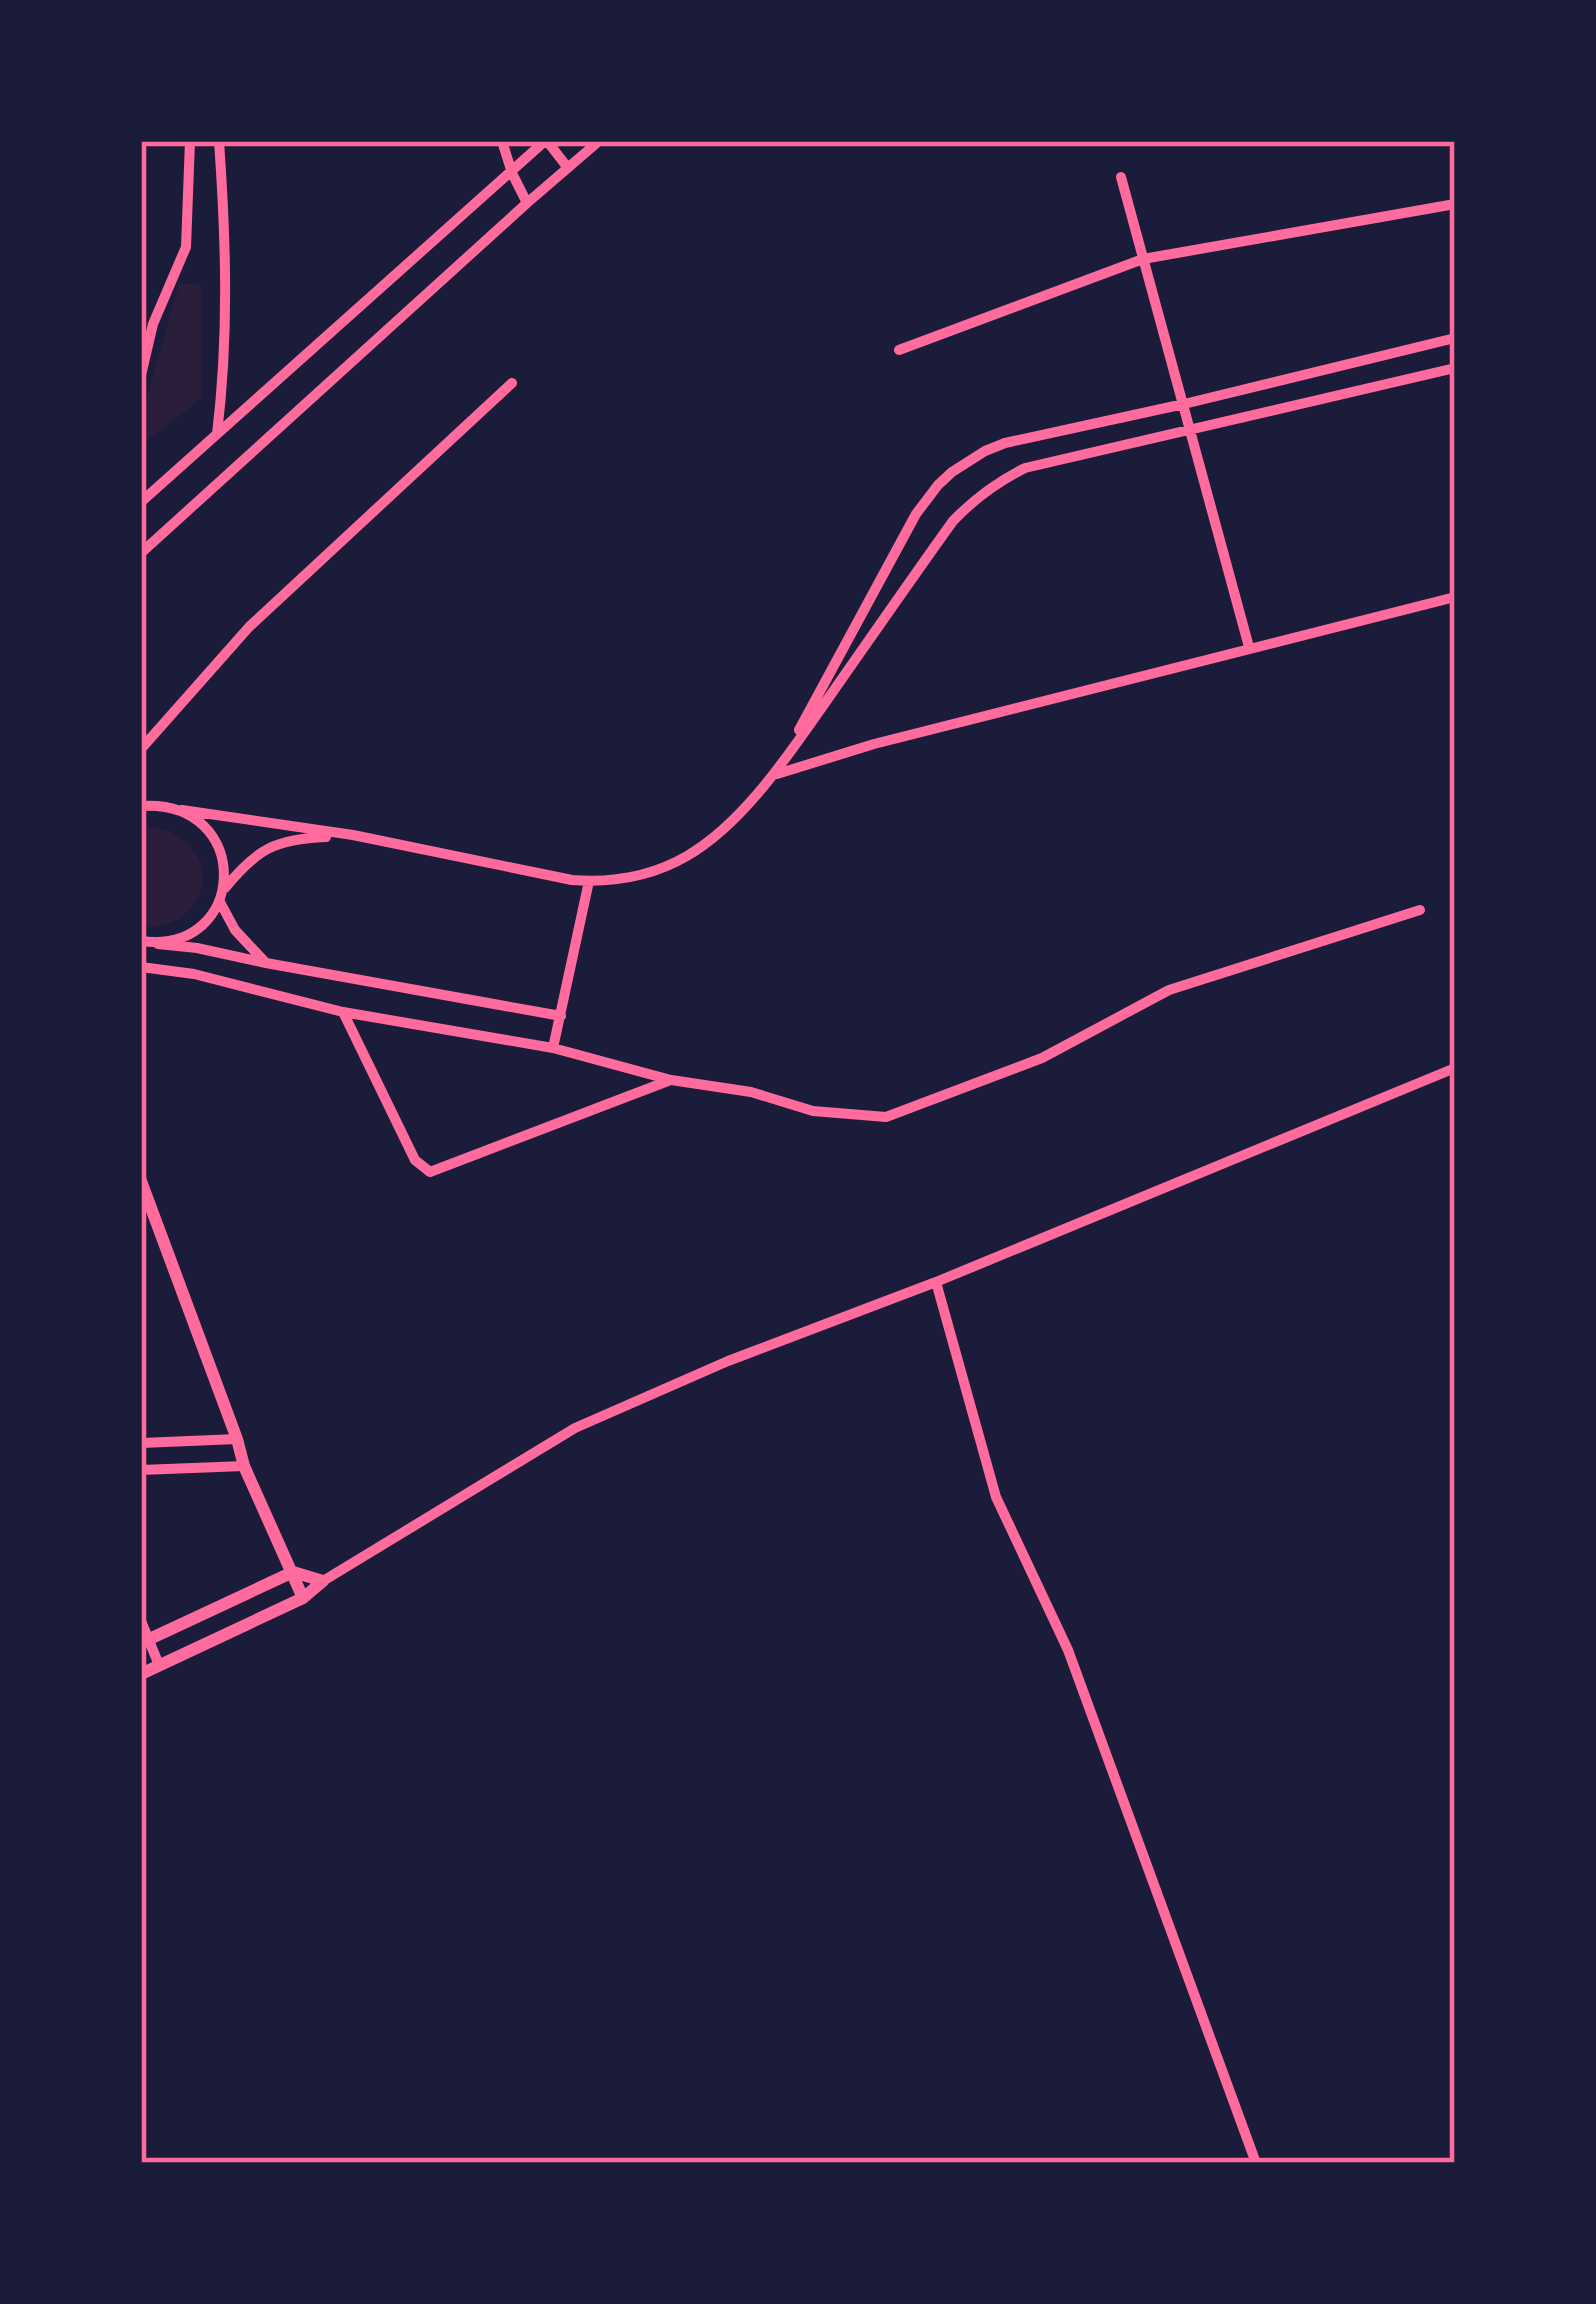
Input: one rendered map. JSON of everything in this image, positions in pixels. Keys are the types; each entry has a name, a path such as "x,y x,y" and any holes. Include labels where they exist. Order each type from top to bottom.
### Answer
{"street":[{"path":"141,375 153,324 186,247 190,141"},
{"path":"217,434 227,318 219,141"},
{"path":"502,141 527,203"},
{"path":"141,502 546,141 568,168"},
{"path":"141,553 599,141"},
{"path":"1120,177 1250,647"},
{"path":"899,350 1143,259 1455,204"},
{"path":"774,775 916,514 952,472 1005,443 1455,338"},
{"path":"141,803 353,836 555,878 609,881 647,874 703,846 774,775 953,521 1005,478 1025,469 1455,368"},
{"path":"141,749 249,627 512,383"},
{"path":"774,775 874,744 1455,597"},
{"path":"182,810 212,834 225,871 221,896 235,930 266,963"},
{"path":"158,944 195,932 248,860 290,838 353,836"},
{"path":"553,1048 589,881"},
{"path":"141,967 194,974 343,1012 553,1048 671,1080 752,1092 813,1111 886,1117 1042,1058 1168,990 1420,910"},
{"path":"141,941 560,1016"},
{"path":"343,1012 415,1160 430,1172 671,1080"},
{"path":"141,1673 304,1598 323,1581 574,1428 728,1361 936,1282 1455,1068"},
{"path":"141,1181 244,1466 304,1598"},
{"path":"936,1282 996,1497 1068,1650 1256,2163"},
{"path":"141,1443 237,1439"},
{"path":"141,1470 244,1466"},
{"path":"144,1642 293,1572 323,1581"},
{"path":"141,1621 144,1642 159,1665"}],"shaded area":[{"path":"179,283 202,285 201,399 141,445 141,420"},
{"path":"157,827 194,850 202,867 202,885 185,915 167,924 143,927 141,828"}]}
